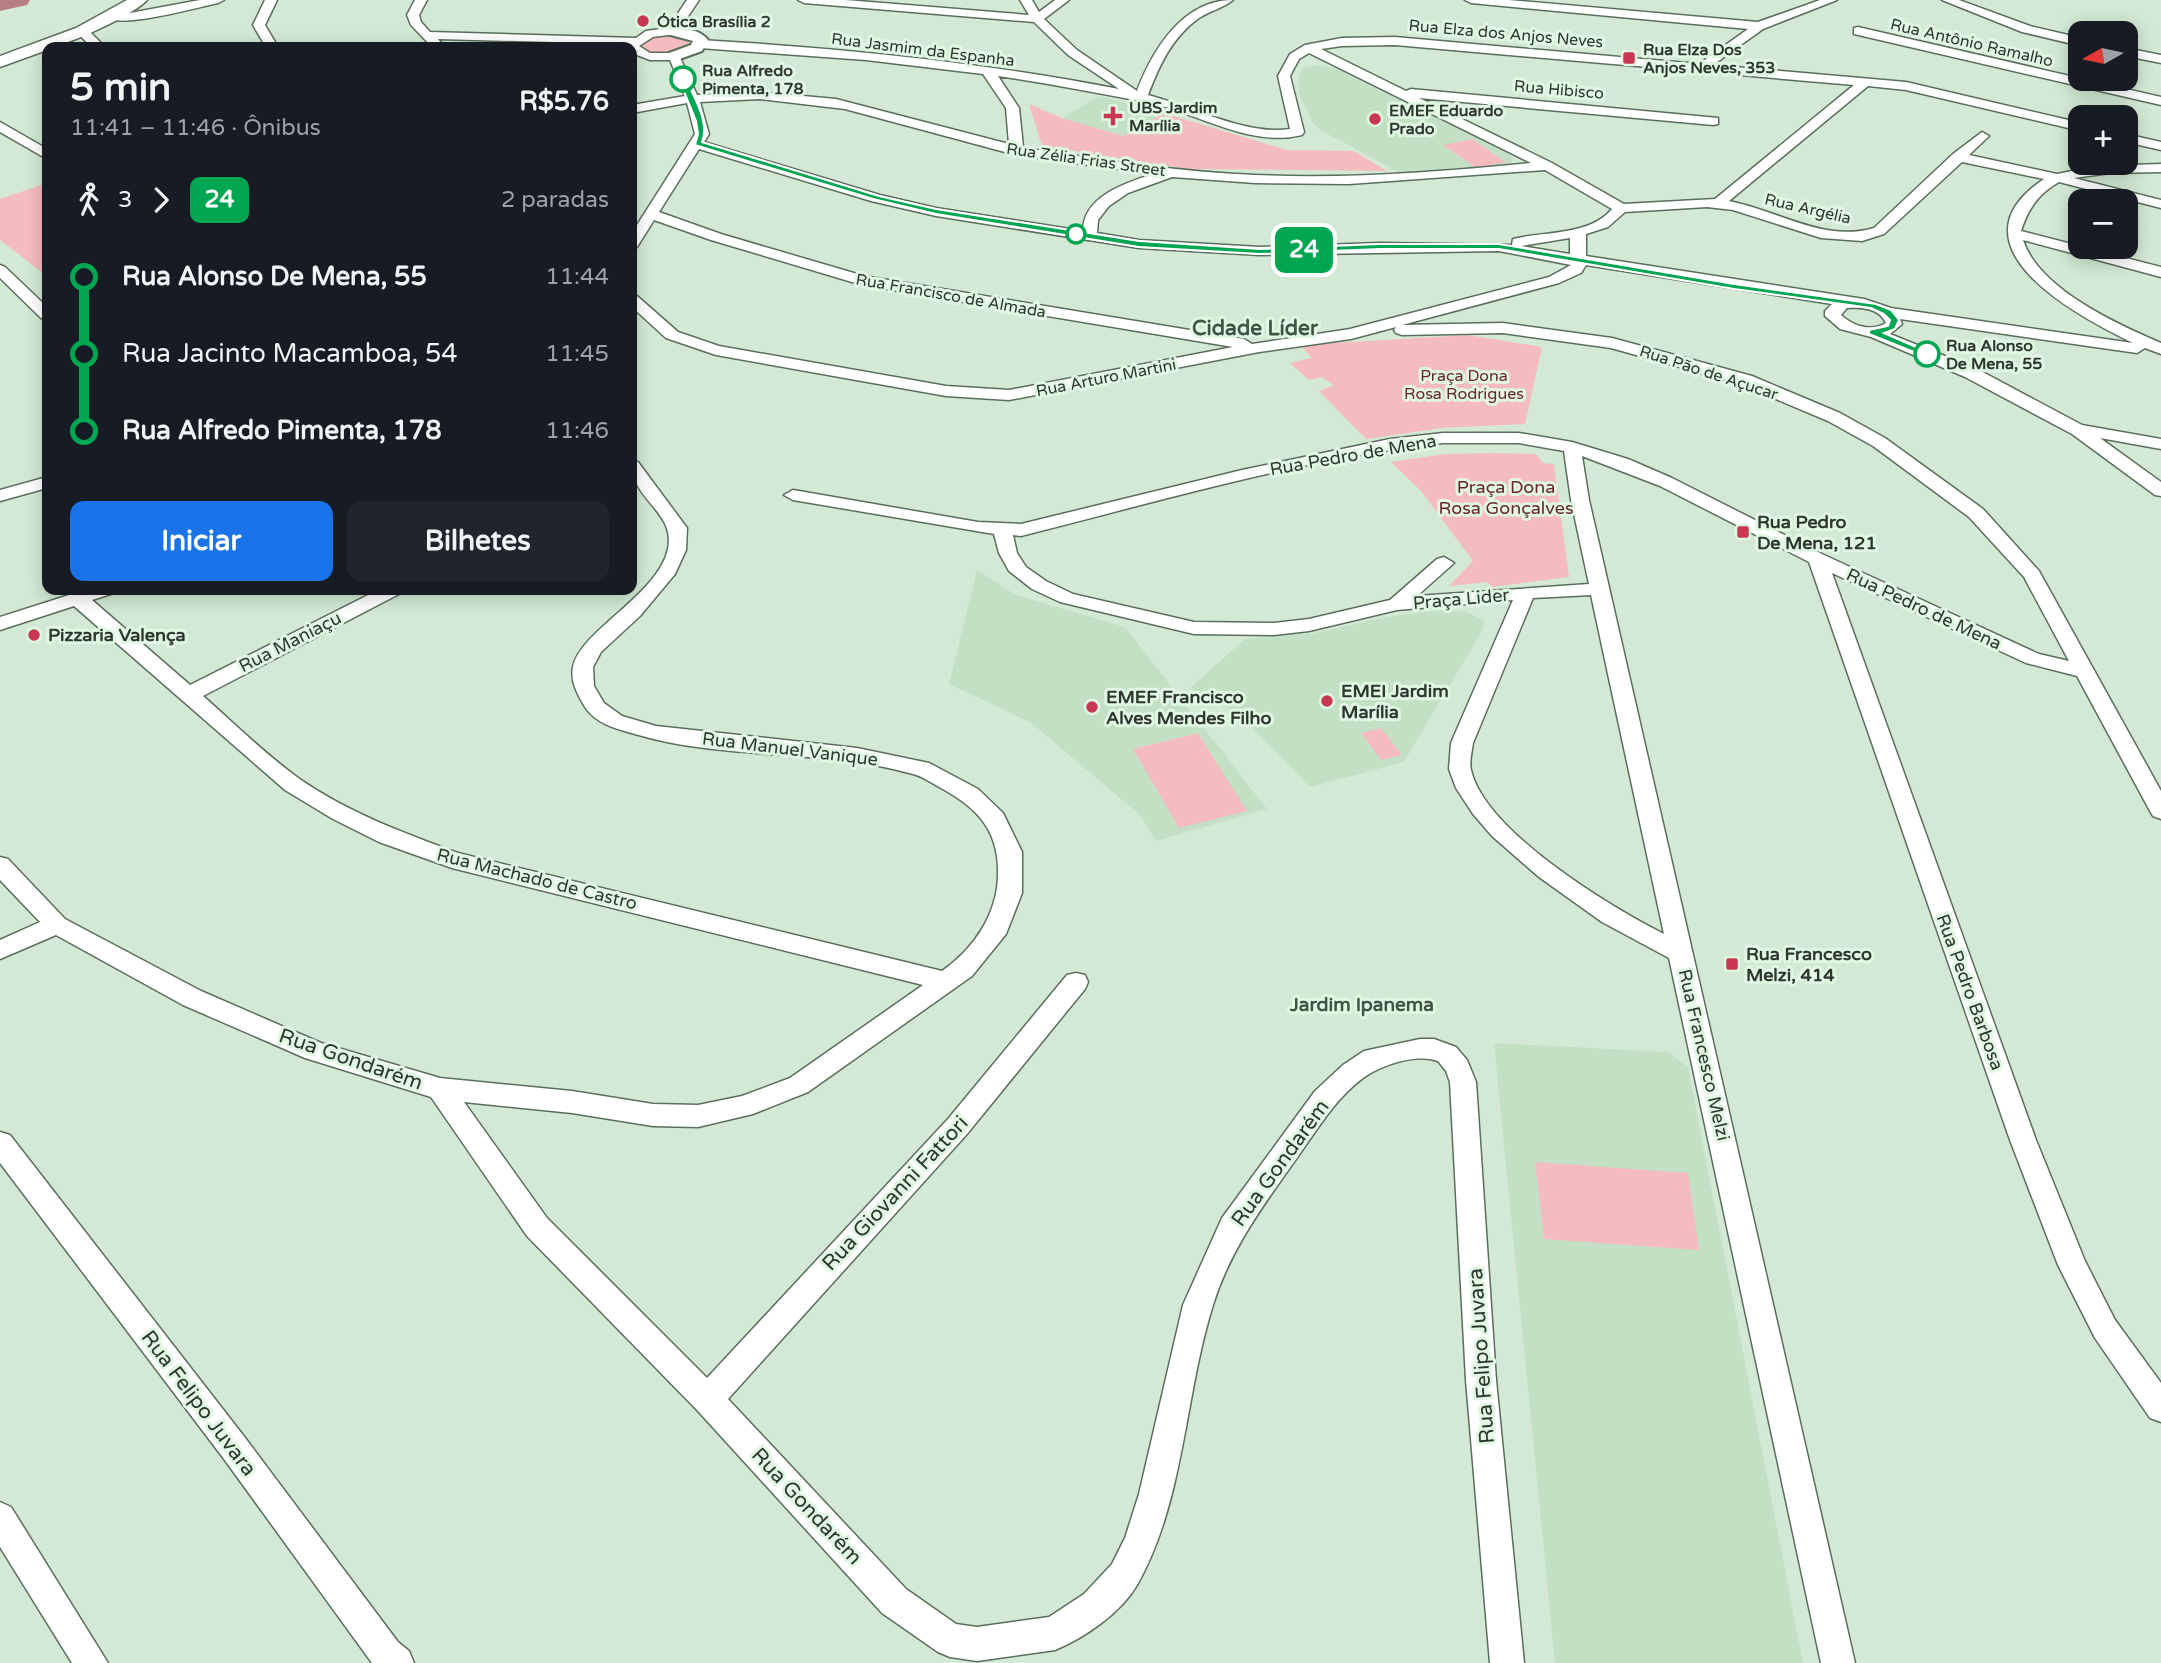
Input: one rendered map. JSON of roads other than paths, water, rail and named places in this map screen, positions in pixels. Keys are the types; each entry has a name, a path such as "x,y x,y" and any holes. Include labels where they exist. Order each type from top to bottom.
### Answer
{"main road":[{"path":"53,42 82,31 139,0"},
{"path":"0,62 42,46"}],"street":[{"path":"110,17 130,17 218,0"},
{"path":"269,42 259,25 271,0"},
{"path":"421,0 413,15 415,23 434,42"},
{"path":"672,31 693,0"},
{"path":"804,0 1036,19 1063,0"},
{"path":"1026,0 1036,19 1065,45 1141,98 1258,132 1295,134 1297,128 1284,76 1294,57 1309,48 1547,166 1621,208 1616,217 1608,222 1579,232 1499,247"},
{"path":"1141,98 1161,49 1184,24 1227,0"},
{"path":"1471,0 1759,26"},
{"path":"1703,67 1759,26 1831,0"},
{"path":"1948,0 2026,29 2068,39"},
{"path":"82,31 94,42"},
{"path":"427,35 635,41 650,34 672,31 697,36 700,44 691,51 674,56 653,56 637,52"},
{"name":"Rua Antônio Ramalho","path":"1858,31 2161,101"},
{"name":"Rua Elza dos Anjos Neves","path":"1309,48 1342,42 1395,41 1867,82 1906,86 2068,124"},
{"name":"Rua Jasmim da Espanha","path":"700,44 870,56 988,72 1141,98"},
{"path":"2138,54 2161,59"},
{"path":"637,236 702,134 700,121 674,56"},
{"path":"988,72 1008,97 1017,116 1016,151"},
{"path":"1718,203 1867,82"},
{"name":"Rua Hibisco","path":"1401,92 1713,121"},
{"name":"Rua Zélia Frias Street","path":"637,109 690,99 766,95 839,103 1016,151 1176,173 1239,178 1339,180 1454,175 1547,166"},
{"path":"1457,121 1460,112 1486,99"},
{"path":"0,126 42,152"},
{"name":"Rua Argélia","path":"1621,208 1718,203 1831,234 1871,235 1879,231 1982,136"},
{"path":"2138,141 2161,146"},
{"path":"697,144 876,198 980,220 1090,236 1202,250 1499,247 1873,306 1887,312 2161,350"},
{"path":"1958,157 2161,204"},
{"path":"2161,168 2057,178 2030,196 2015,217 2013,233 2023,257 2056,291 2114,330 2161,350"},
{"path":"1090,236 1091,220 1098,209 1115,195 1136,185 1176,173"},
{"name":"Rua Francisco de Almada","path":"650,214 729,241 862,280 1258,347"},
{"path":"1579,232 1576,248 1581,259"},
{"path":"2013,233 2161,272"},
{"name":"Rua Arturo Martini","path":"637,304 672,335 716,350 876,380 1009,396 1258,347 1351,334 1554,280 1574,273 1581,259"},
{"path":"0,270 42,310"},
{"path":"1734,286 1853,329 1872,332 1971,373 2078,429 2161,491"},
{"path":"1837,321 1833,311 1843,304 1852,303"},
{"path":"1872,332 1892,327 1895,320 1887,312"},
{"name":"Rua Pão de Açucar","path":"1351,334 1503,328 1601,341 1746,380 1834,417 1879,442 1947,489 2004,541 2032,575 2161,811"},
{"path":"2078,429 2161,444"},
{"name":"Rua Pedro de Mena","path":"793,495 1003,531 1050,524 1242,475 1390,444 1483,437 1519,438 1572,447 1666,482 1817,559 2033,659 2084,671"},
{"name":"Rua Francesco Melzi","path":"1572,447 1580,500 1838,1663"},
{"name":"Rua Manuel Vanique","path":"440,1089 572,1102 653,1115 698,1116 744,1105 799,1085 963,969 997,928 1010,893 1010,852 995,819 971,794 921,768 857,755 655,733 614,721 596,707 583,686 583,667 592,649 653,591 668,570 677,550 678,528 637,473"},
{"path":"0,496 42,483"},
{"name":"Praça Lider","path":"1003,531 1008,552 1019,571 1039,585 1067,598 1182,626 1223,630 1308,625 1397,604 1601,589"},
{"name":"Rua Pedro Barbosa","path":"1817,559 2014,1115 2072,1265 2105,1329 2161,1408"},
{"path":"1397,604 1444,563"},
{"path":"1526,593 1462,743 1460,769 1471,797 1496,826 1537,864 1610,916 1681,953"},
{"path":"0,624 90,595"},
{"name":"Rua Maniaçu","path":"187,695 381,595"},
{"name":"Rua Machado de Castro","path":"78,599 293,785 341,814 387,836 452,860 529,880 946,981"},
{"name":"Rua Gondarém","path":"0,865 57,925 192,998 314,1051 440,1089 537,1227 708,1400 894,1601 950,1640 977,1644 1055,1633 1096,1606 1124,1576 1140,1543 1155,1494 1198,1305 1232,1227 1300,1129 1324,1099 1352,1072 1373,1058 1392,1053 1420,1049 1447,1054"},
{"path":"0,950 57,925"},
{"name":"Rua Giovanni Fattori","path":"708,1400 799,1295 917,1172 1019,1054 1076,982"},
{"name":"Rua Felipo Juvara","path":"1447,1054 1458,1067 1464,1082 1481,1380 1507,1663"},
{"name":"Rua Felipo Juvara","path":"0,1143 234,1449 386,1654 397,1663"},
{"path":"0,1518 91,1663"}],"waterway":[{"path":"0,4 18,0"}],"place":[{"name":"Ótica Brasília 2","path":"643,21"},
{"name":"Rua Elza Dos Anjos Neves, 353","path":"1629,58"},
{"name":"Rua Alfredo Pimenta, 178","path":"683,79"},
{"name":"UBS Jardim Marília","path":"1113,116"},
{"name":"EMEF Eduardo Prado","path":"1375,119"},
{"name":"Rua Alonso De Mena, 55","path":"1927,354"},
{"name":"Rua Pedro De Mena, 121","path":"1743,532"},
{"name":"Pizzaria Valença","path":"34,635"},
{"name":"EMEI Jardim Marília","path":"1327,701"},
{"name":"EMEF Francisco Alves Mendes Filho","path":"1092,707"},
{"name":"Rua Francesco Melzi, 414","path":"1732,964"}],"district":[{"name":"Cidade Líder","path":"1255,328"},
{"name":"Jardim Ipanema","path":"1362,1004"}],"park label":[{"name":"Praça Dona Rosa Rodrigues","path":"1464,384"},
{"name":"Praça Dona Rosa Gonçalves","path":"1506,497"}]}
